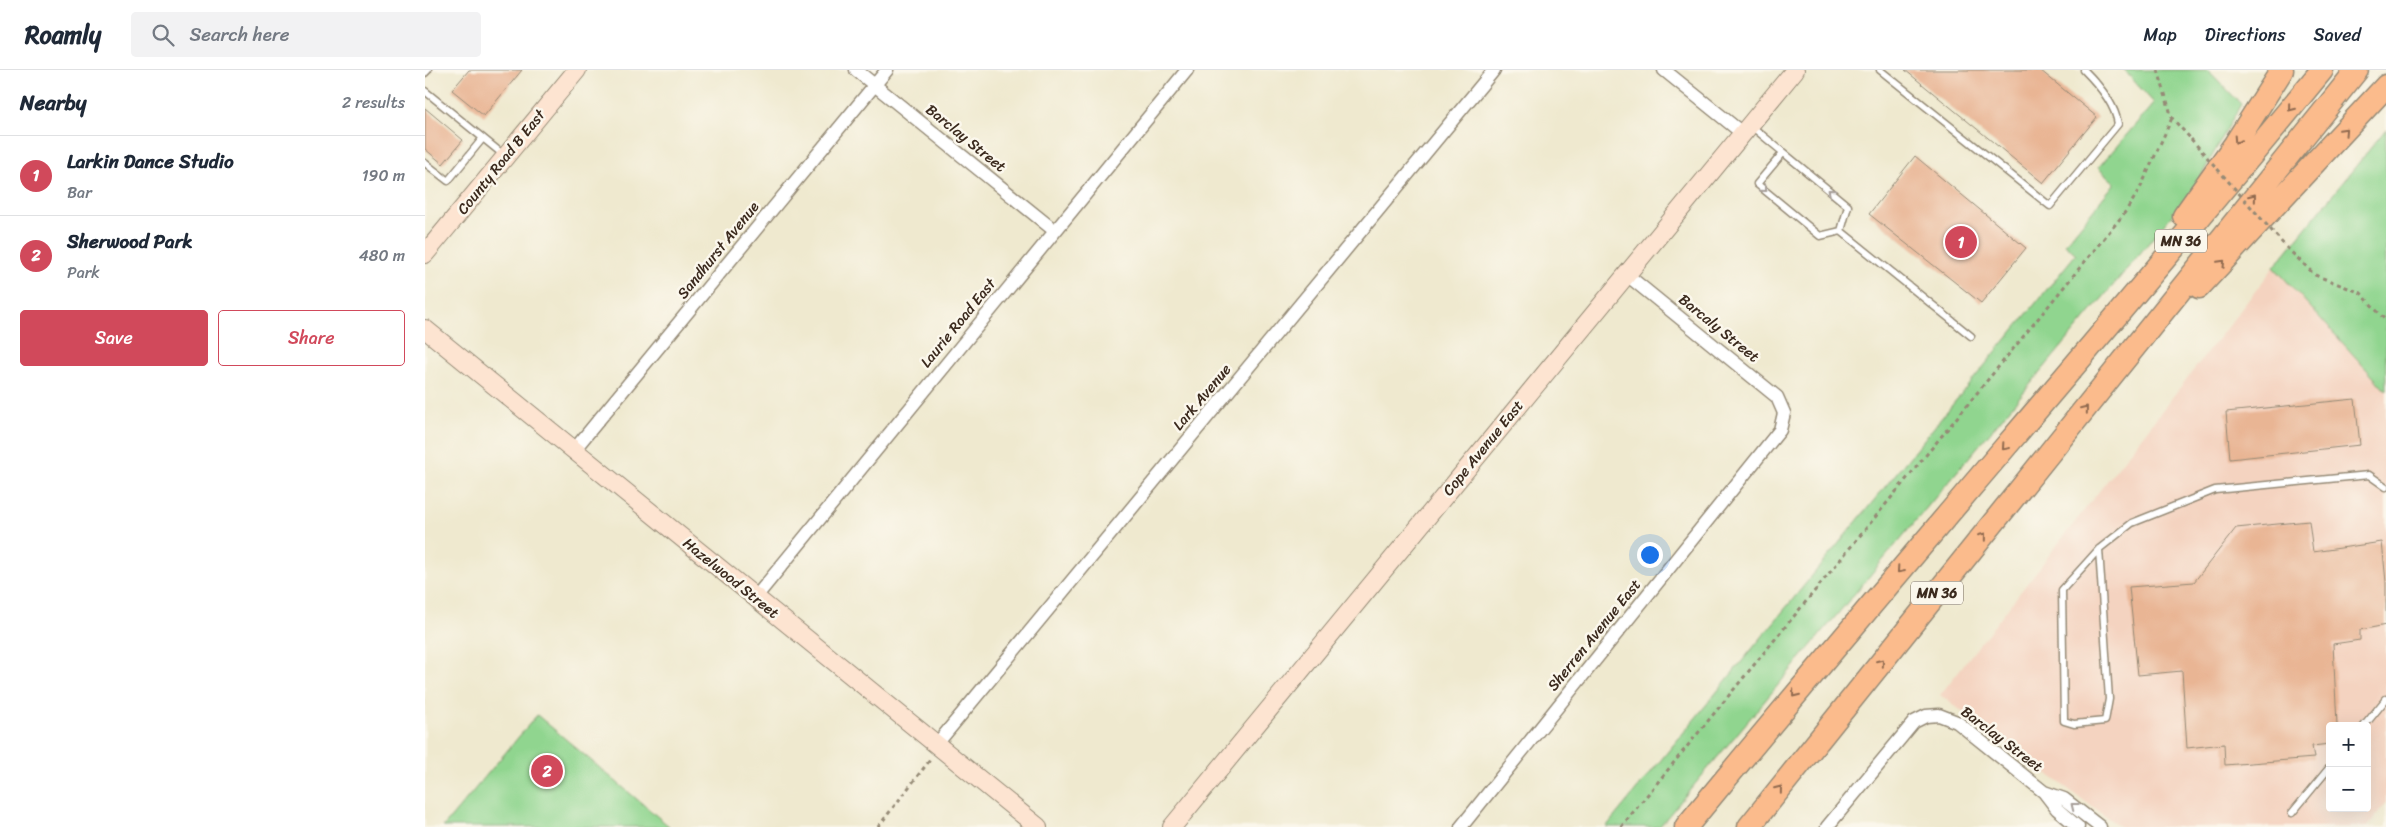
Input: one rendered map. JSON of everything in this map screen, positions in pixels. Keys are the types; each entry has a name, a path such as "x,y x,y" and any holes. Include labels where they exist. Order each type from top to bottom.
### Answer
{"highway":[{"path":"2037,410 2195,202 2282,70"},
{"name":"MN 36","path":"1686,827 1824,660 2130,302 2322,70"},
{"name":"MN 36","path":"1749,827 2357,70"},
{"path":"2125,359 2185,302 2386,86"}],"street":[{"name":"County Road B East","path":"425,254 577,70"},
{"name":"Barclay Street","path":"856,70 1055,231"},
{"name":"Sandhurst Avenue","path":"574,450 887,70"},
{"name":"Laurie Road East","path":"755,598 1187,70"},
{"name":"Lark Avenue","path":"934,752 1493,70"},
{"path":"1665,70 1746,128"},
{"name":"Cope Avenue East","path":"1171,827 1795,70"},
{"name":"Barcaly Street","path":"1626,274 1777,397 1784,413"},
{"name":"Hazelwood Street","path":"425,330 755,598 934,752 1038,827"},
{"name":"Sherren Avenue East","path":"1461,827 1780,430 1784,413"},
{"name":"Barclay Street","path":"1827,827 1914,722 1926,716 1939,714 1957,722 2044,792 2057,809 2078,827"},
{"name":"Barclay Street","path":"2044,792 2065,799 2100,827"}],"lane":[{"path":"425,73 428,70"},
{"path":"1880,70 2050,206 2118,124 2117,114 2095,81 2084,70"},
{"path":"425,91 506,156"},
{"path":"1746,128 1783,153 1848,206 1841,231"},
{"path":"425,163 448,181 483,138"},
{"path":"1783,153 1757,184 1820,236 1841,231"},
{"path":"1841,231 1971,336"},
{"path":"2099,549 2109,699 2105,721 2074,724 2064,721 2062,590 2099,549 2132,523 2215,490 2369,475 2386,487"},
{"path":"2367,722 2386,699"},
{"path":"2292,813 2326,772"}],"path":[{"path":"2159,70 2172,118 2287,247 2315,275 2361,293 2386,321"},
{"path":"1621,827 2123,215 2139,192 2172,118"},
{"path":"878,827 934,752"}],"shaded area":[{"path":"2274,267 2386,391 2386,802 2367,827 2120,827 1940,695"}],"green space":[{"path":"2124,70 2208,70 2241,104 2194,189 1659,827 1606,827 2076,254 2065,244 2115,183 2098,168 2154,103"},
{"path":"2386,129 2386,391 2274,267"},
{"path":"537,715 670,827 443,827"}],"building":[{"path":"469,70 522,70 484,116 452,90"},
{"path":"1905,70 2040,70 2097,117 2043,183"},
{"path":"425,108 463,140 443,164 425,149"},
{"path":"1915,156 2026,248 1981,303 1869,214"},
{"path":"2355,399 2360,445 2230,459 2226,412"},
{"path":"2309,521 2313,552 2382,542 2386,582 2386,625 2360,630 2360,640 2333,644 2337,722 2326,722 2326,744 2312,746 2314,758 2225,765 2224,744 2187,748 2182,671 2138,675 2129,587 2194,582 2236,528"}],"place":[{"name":"Larkin Dance Studio","path":"1961,242"},
{"name":"Sherwood Park","path":"547,771"}]}
